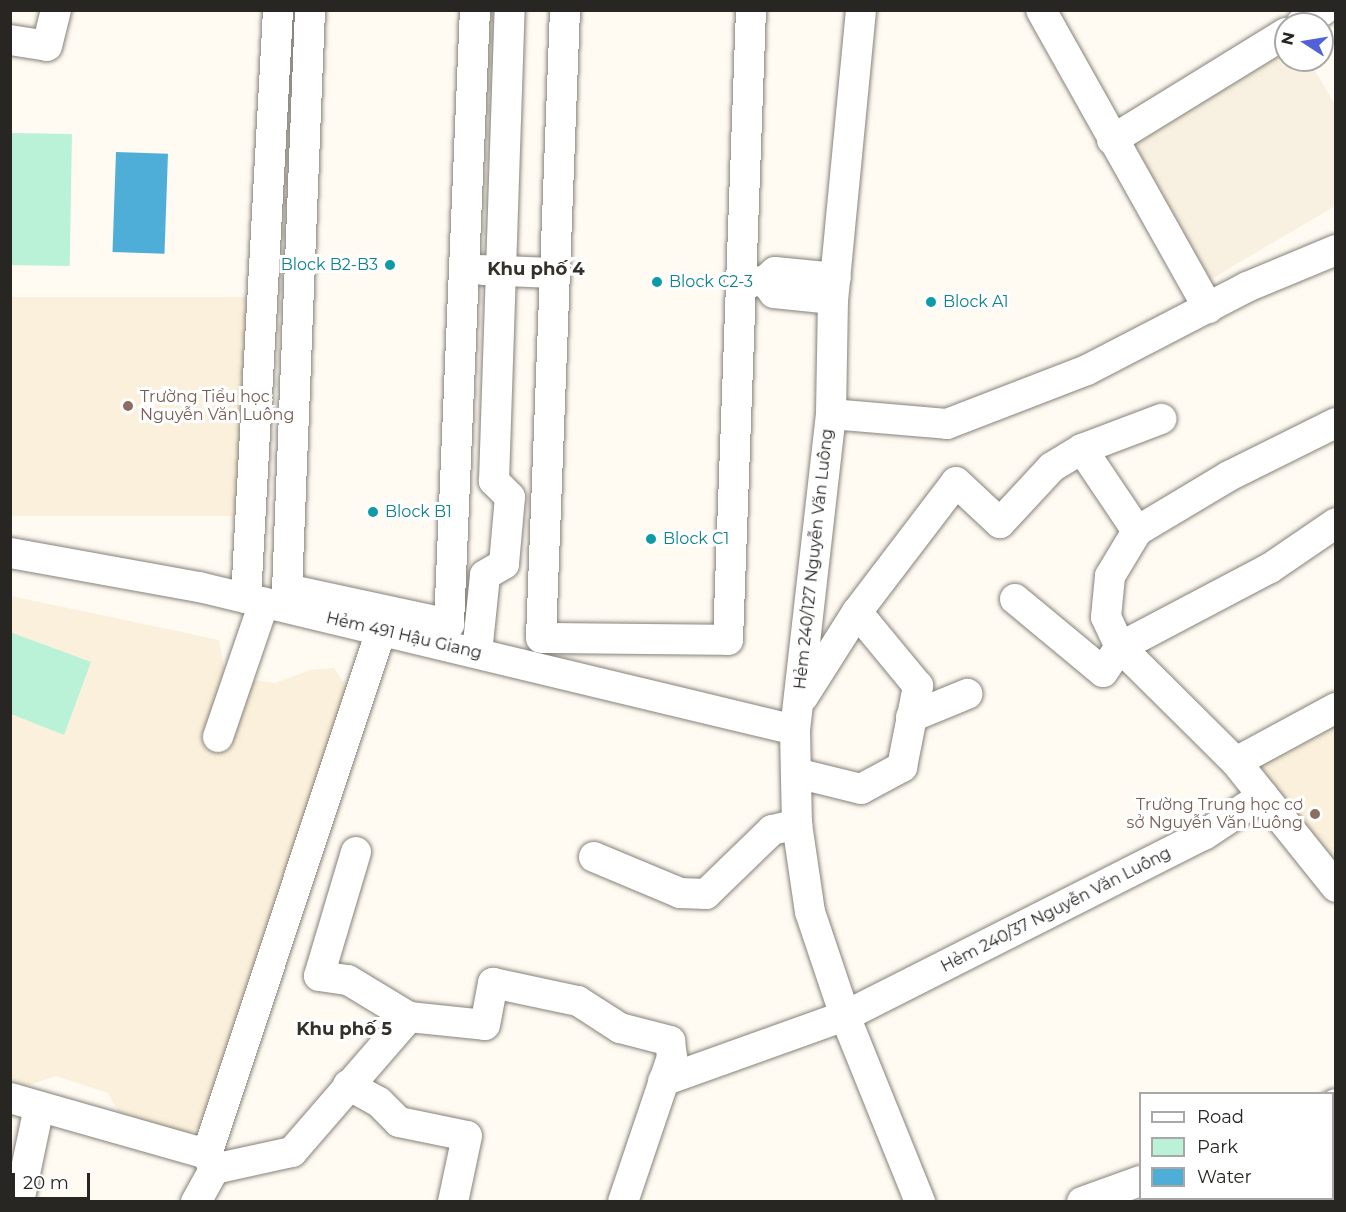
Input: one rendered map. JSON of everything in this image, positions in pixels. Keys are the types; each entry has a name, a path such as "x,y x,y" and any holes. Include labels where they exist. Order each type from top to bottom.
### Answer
{"street":[{"path":"10,40 47,46 56,10"},
{"path":"218,737 255,600 278,10"},
{"path":"310,10 287,589 449,624 475,10"},
{"path":"477,653 485,575 504,564 510,497 494,481 510,10"},
{"path":"565,10 541,638 728,640 753,281 750,10"},
{"name":"Hẻm 240/127 Nguyễn Văn Luông","path":"796,717 831,414 834,288 861,10"},
{"path":"1041,10 1208,308"},
{"path":"1112,140 1274,40"},
{"path":"270,186 303,188"},
{"path":"831,414 947,424 1088,370 1208,308 1335,250"},
{"path":"464,269 554,273"},
{"path":"753,281 774,293 834,288"},
{"path":"264,325 298,327"},
{"name":"Hẻm 240/127 Nguyễn Văn Luông","path":"796,717 857,612 956,482 1000,523 1052,467 1082,449 1161,419"},
{"path":"1335,423 1229,476 1137,531 1110,576 1106,617 1120,647 1236,762 1335,887"},
{"path":"1082,449 1137,531"},
{"path":"1015,599 1103,672 1120,647 1270,568 1335,523"},
{"name":"Hẻm 491 Hậu Giang","path":"10,553 255,600 477,653 796,717"},
{"path":"796,773 861,789 902,767 918,686 857,612"},
{"path":"196,1202 381,631"},
{"path":"911,717 967,694"},
{"path":"1236,762 1335,708"},
{"path":"796,717 797,824 810,912 845,1016 920,1202"},
{"name":"Hẻm 240/37 Nguyễn Văn Luông","path":"663,1081 845,1016 1204,835 1263,796"},
{"path":"594,857 680,893 706,894 772,830 797,824"},
{"path":"356,852 319,976 348,980 409,1017 485,1025 493,983 578,1000 620,1028 670,1041 672,1057 624,1202"},
{"path":"10,1098 210,1161 292,1152 348,1085 385,1051 409,1017"},
{"path":"348,1085 379,1102 399,1122 467,1136 453,1202"},
{"path":"19,1202 39,1107"},
{"path":"1082,1202 1139,1181"}],"shaded area":[{"path":"1274,55 1274,72 1316,72 1335,105 1335,206 1203,284 1122,144"},
{"name":"Trường Tiểu học Nguyễn Văn Luông","path":"11,297 248,297 248,516 11,516"},
{"path":"11,596 219,640 225,672 248,679 275,683 310,670 334,668 353,697 205,1126 186,1134 119,1113 108,1093 56,1076 25,1086 11,1081"},
{"name":"Trường Trung học cơ sở Nguyễn Văn Luông","path":"1335,723 1335,863 1255,764"}],"green space":[{"path":"11,133 72,134 70,266 10,265"},
{"path":"10,632 91,662 64,735 11,714"}],"water":[{"path":"116,152 168,154 164,254 113,252"}],"place":[{"name":"Block B2-B3","path":"390,265"},
{"name":"Block C2-3","path":"657,282"},
{"name":"Block A1","path":"931,302"},
{"name":"Trường Tiểu học Nguyễn Văn Luông","path":"128,406"},
{"name":"Block B1","path":"373,512"},
{"name":"Block C1","path":"651,539"},
{"name":"Trường Trung học cơ sở Nguyễn Văn Luông","path":"1315,814"}],"district":[{"name":"Khu phố 4","path":"536,269"},
{"name":"Khu phố 5","path":"344,1029"}]}
